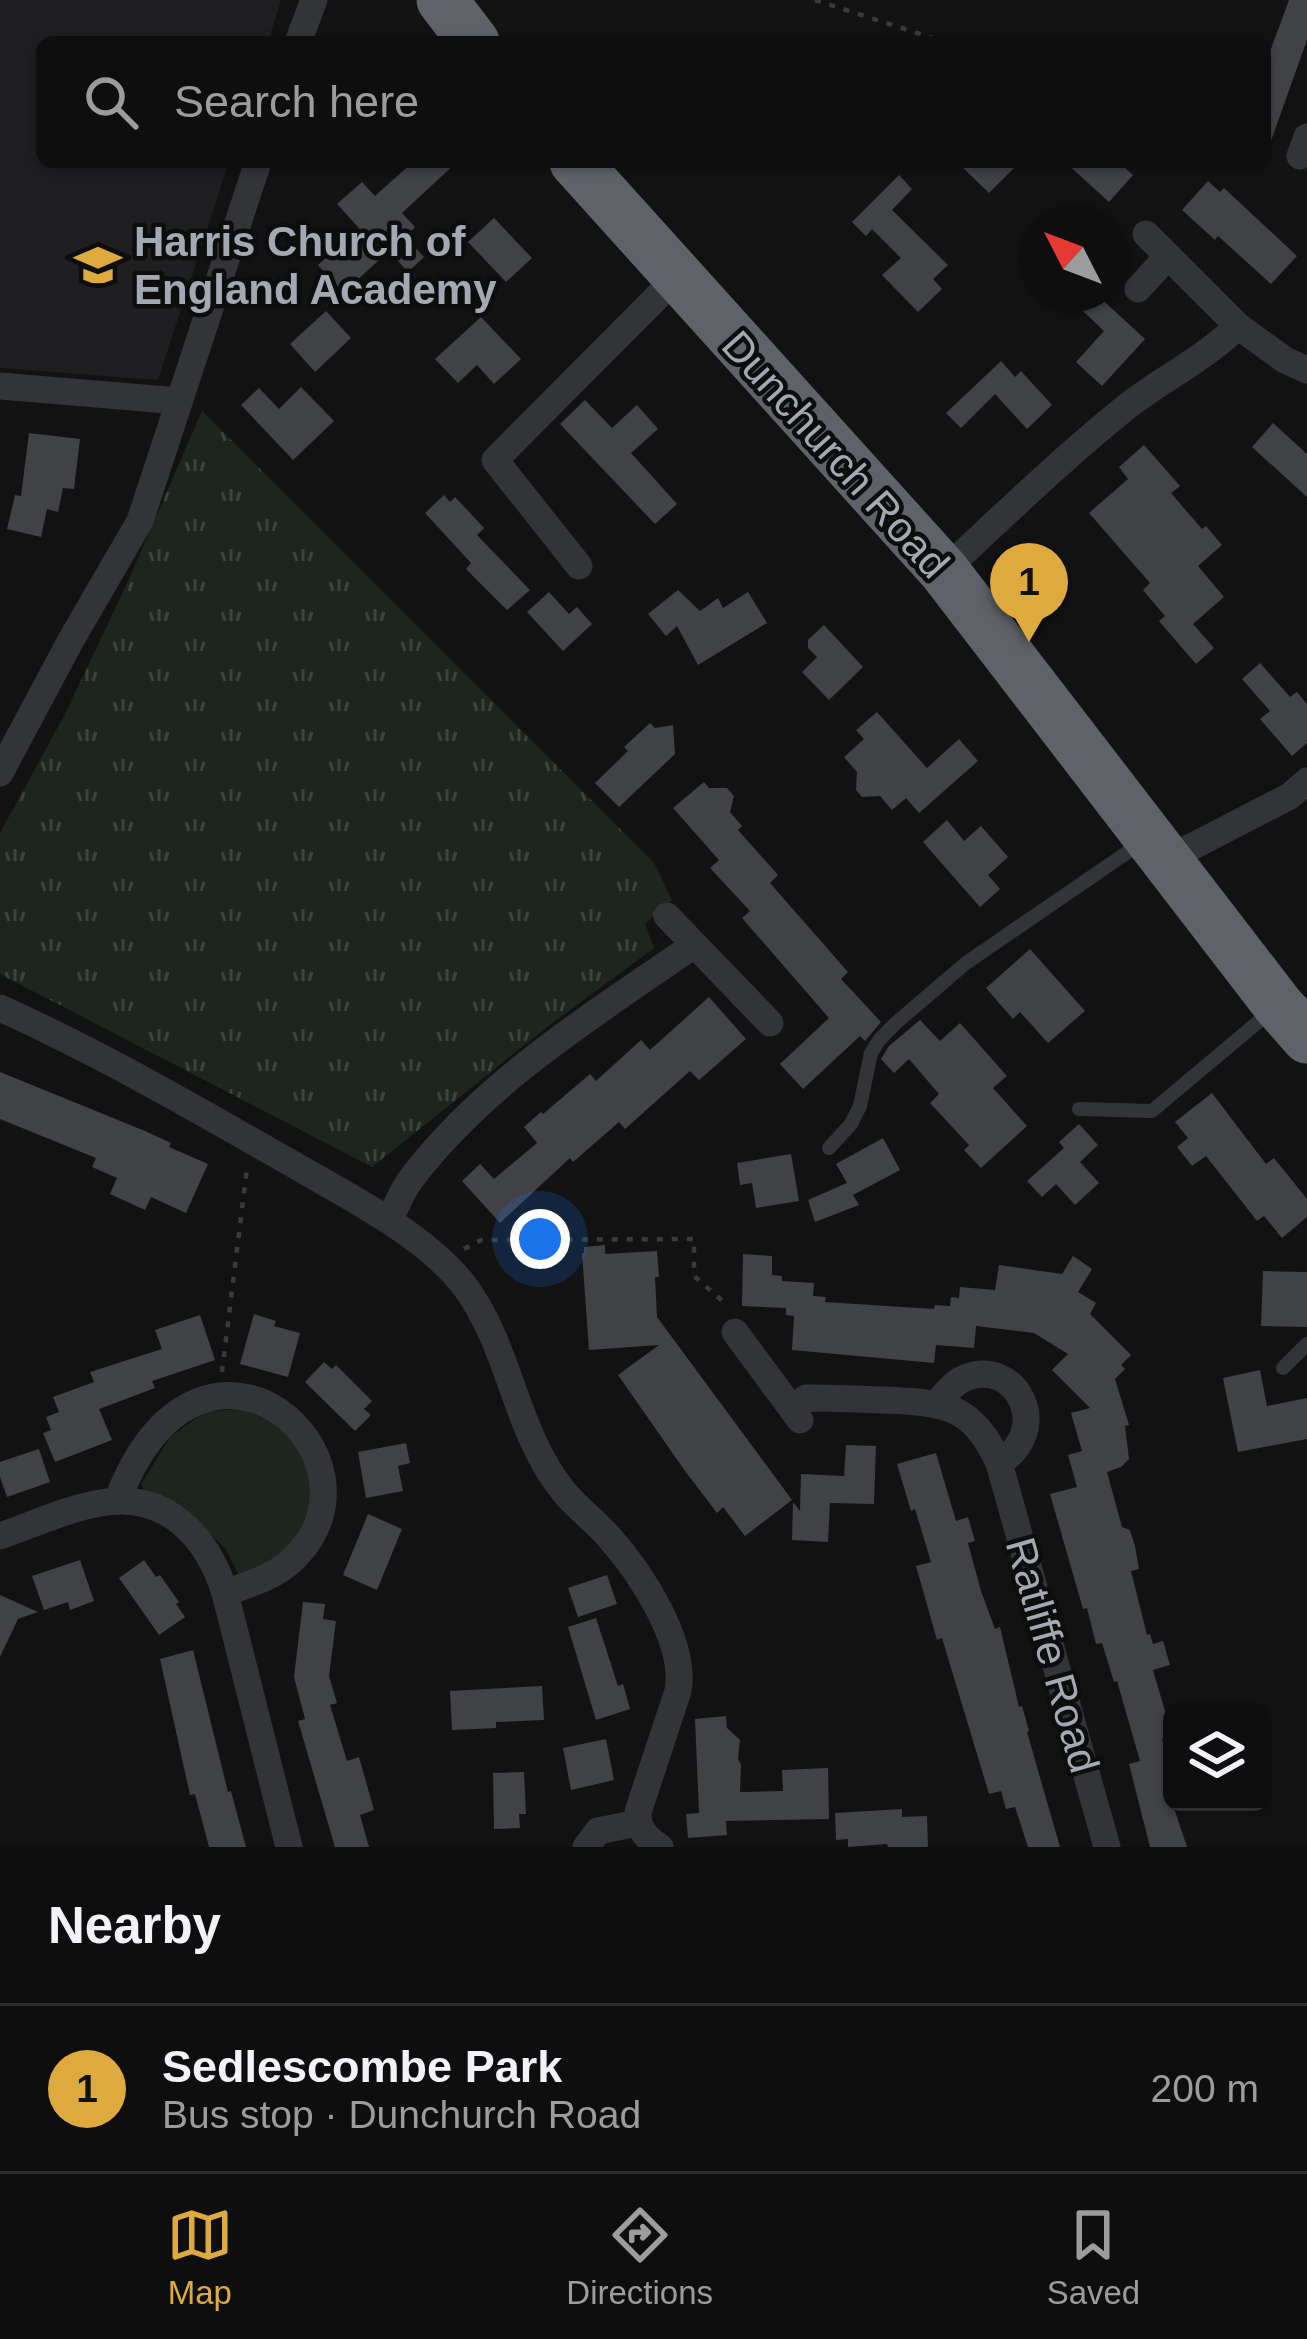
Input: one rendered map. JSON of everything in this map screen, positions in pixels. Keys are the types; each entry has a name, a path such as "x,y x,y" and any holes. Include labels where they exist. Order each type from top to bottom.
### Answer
{"highway":[{"path":"442,0 469,36"},
{"name":"Dunchurch Road","path":"580,168 944,571 1292,1022"}],"street":[{"path":"300,36 314,0"},
{"path":"0,773 140,521 256,168"},
{"path":"1146,234 1238,326 1307,370"},
{"path":"1138,289 1168,256"},
{"path":"579,566 495,460 677,277"},
{"path":"944,571 1099,429 1145,392 1214,349 1238,326"},
{"path":"0,386 178,400"},
{"path":"1159,848 1290,796 1307,781"},
{"path":"667,916 770,1023"},
{"path":"389,1220 409,1182 473,1108 566,1034 694,945"},
{"path":"0,1008 70,1039 389,1220 465,1287 506,1369 532,1444 563,1491 636,1572 662,1617 677,1656 678,1690 637,1823 659,1847"},
{"path":"735,1331 797,1417 806,1398 938,1403 953,1384 975,1375 1010,1384 1024,1403 1027,1426 1018,1447 998,1463"},
{"path":"117,1501 134,1465 167,1422 191,1404 219,1395 254,1398 293,1422 314,1451 322,1486 318,1522 301,1551 275,1573 225,1593"},
{"name":"Ratliffe Road","path":"938,1403 974,1425 998,1463 1107,1847"},
{"path":"0,1535 92,1504 117,1501 157,1508 191,1530 214,1561 225,1593 289,1847"},
{"path":"586,1847 598,1831 637,1823"}],"lane":[{"path":"829,1148 860,1106 871,1053 897,1022 966,963 1159,848"},
{"path":"1079,1109 1152,1111 1292,1022"},
{"path":"1283,1368 1307,1344"}],"path":[{"path":"815,0 926,36"},
{"path":"219,1395 250,1140"},
{"path":"440,1261 481,1240 694,1239 694,1276 747,1322 735,1331"}],"shaded area":[{"name":"Harris Church of England Academy","path":"0,0 281,0 270,36 36,36 36,168 227,168 158,380 0,368"}],"green space":[{"path":"202,411 654,863 672,900 645,924 654,948 372,1167 0,974 0,833 64,716"},
{"path":"246,1408 289,1429 307,1454 312,1510 283,1555 239,1575 225,1548 192,1517 144,1494 142,1483 170,1437 205,1412"}],"building":[{"path":"1289,0 1307,0 1307,40 1271,141 1271,49"},
{"path":"406,168 451,168 402,213 415,227 405,237 424,257 408,272 389,251 343,293 318,265 359,228 337,204 362,182 375,196"},
{"path":"963,168 1014,168 989,193"},
{"path":"1072,168 1125,168 1133,175 1109,202"},
{"path":"899,175 912,189 892,210 948,265 933,279 942,289 918,312 882,275 901,258 872,229 866,236 852,222"},
{"path":"1208,181 1220,192 1224,188 1297,256 1271,284 1182,210"},
{"path":"494,218 532,258 506,282 468,242"},
{"path":"326,311 351,338 315,372 290,344"},
{"path":"1084,312 1116,312 1145,339 1102,386 1076,362 1104,331"},
{"path":"481,317 521,359 494,384 477,365 458,383 435,359"},
{"path":"1001,361 1015,377 1021,371 1052,405 1027,429 995,394 961,428 946,413"},
{"path":"301,387 334,421 293,460 241,405 259,388 279,409"},
{"path":"585,400 612,428 637,405 658,429 631,453 677,504 655,524 560,424"},
{"path":"1273,423 1307,454 1307,497 1252,447"},
{"path":"29,433 80,439 74,489 63,488 58,512 47,509 41,537 7,529 15,495 21,496"},
{"path":"1144,445 1180,486 1171,493 1222,545 1198,566 1224,597 1193,624 1214,648 1196,664 1159,621 1165,616 1143,590 1150,583 1089,513 1128,479 1119,467"},
{"path":"444,495 450,502 455,497 484,528 477,535 530,590 507,610 466,569 471,563 425,513"},
{"path":"678,590 700,611 718,598 723,608 748,592 767,623 698,665 677,626 666,636 648,614"},
{"path":"549,592 569,614 577,607 592,624 563,651 527,612"},
{"path":"824,625 863,667 829,700 802,672 817,657 808,648 808,640"},
{"path":"1260,663 1290,697 1297,692 1307,704 1307,743 1292,756 1260,719 1270,711 1242,679"},
{"path":"877,712 927,768 959,739 978,761 919,813 906,798 892,810 880,796 862,797 856,790 857,772 844,757 864,739 856,730"},
{"path":"650,723 655,728 673,725 675,754 619,807 595,783"},
{"path":"704,782 709,788 727,788 734,796 730,812 742,826 738,830 778,875 770,883 848,972 841,979 881,1022 865,1041 860,1036 803,1089 780,1064 829,1018 742,918 750,911 710,868 719,860 673,808"},
{"path":"947,820 964,841 981,826 1008,857 988,875 1000,889 980,907 923,842"},
{"path":"1030,949 1085,1011 1048,1043 1020,1012 1013,1019 986,988"},
{"path":"709,997 746,1039 699,1080 690,1071 625,1129 619,1122 573,1162 570,1158 500,1223 462,1181 480,1164 494,1179 537,1143 524,1127 541,1112 590,1074 596,1081 641,1040 650,1050"},
{"path":"920,1020 940,1041 960,1023 1007,1076 993,1088 1027,1126 981,1168 964,1150 969,1145 930,1103 939,1094 909,1059 894,1073 881,1059"},
{"path":"0,1072 145,1131 208,1164 186,1213 151,1197 145,1210 110,1194 117,1178 92,1167 96,1158 0,1119"},
{"path":"1212,1093 1266,1164 1274,1158 1307,1199 1307,1217 1282,1238 1264,1216 1257,1221 1206,1156 1192,1166 1177,1147 1188,1138 1175,1122"},
{"path":"1079,1124 1098,1145 1080,1162 1099,1183 1075,1205 1056,1184 1042,1197 1027,1181 1064,1148 1059,1142"},
{"path":"883,1138 900,1170 853,1195 859,1205 815,1222 808,1200 847,1183 836,1164"},
{"path":"791,1154 799,1201 756,1208 752,1183 740,1185 737,1163"},
{"path":"605,1245 605,1254 657,1251 657,1317 792,1500 745,1536 723,1507 717,1513 618,1375 659,1345 589,1350 582,1253 584,1247"},
{"path":"743,1254 772,1256 772,1275 782,1276 782,1281 814,1283 813,1296 826,1297 825,1302 934,1309 935,1305 950,1306 951,1297 959,1298 960,1287 995,1290 999,1265 1062,1274 1073,1256 1092,1269 1078,1292 1096,1303 1090,1314 1131,1355 1115,1379 1129,1425 1125,1426 1129,1459 1107,1472 1122,1527 1130,1530 1135,1546 1139,1569 1131,1571 1147,1635 1153,1644 1163,1641 1170,1665 1153,1670 1163,1704 1163,1811 1175,1811 1187,1847 1150,1847 1129,1764 1140,1761 1117,1681 1102,1643 1096,1644 1087,1608 1083,1609 1050,1494 1077,1487 1068,1455 1082,1451 1071,1413 1090,1408 1052,1370 1068,1354 1034,1333 976,1326 974,1348 936,1345 934,1363 792,1350 794,1316 786,1315 786,1308 742,1306"},
{"path":"1263,1271 1307,1272 1307,1327 1261,1326"},
{"path":"254,1314 300,1333 288,1377 240,1364"},
{"path":"200,1315 215,1360 152,1381 155,1388 99,1409 112,1440 55,1462 43,1433 51,1430 46,1417 59,1412 53,1397 94,1382 90,1372 162,1349 155,1330"},
{"path":"324,1362 332,1369 336,1365 372,1401 364,1409 371,1415 355,1431 305,1382"},
{"path":"1260,1370 1267,1406 1307,1398 1307,1439 1238,1452 1223,1378"},
{"path":"406,1443 410,1463 398,1466 403,1491 366,1498 358,1452"},
{"path":"846,1445 876,1446 874,1504 830,1503 828,1542 792,1540 793,1502 800,1511 801,1474 844,1476"},
{"path":"39,1449 50,1482 7,1497 0,1462"},
{"path":"936,1453 956,1521 968,1517 975,1541 968,1543 981,1591 995,1629 1000,1627 1060,1847 1028,1847 1015,1807 1006,1809 1001,1791 989,1794 942,1638 937,1640 916,1566 931,1562 897,1464"},
{"path":"368,1514 402,1529 377,1590 343,1575"},
{"path":"80,1560 94,1601 70,1610 68,1602 44,1610 32,1576"},
{"path":"144,1560 156,1577 160,1575 185,1617 159,1635 119,1578"},
{"path":"607,1575 617,1604 578,1617 568,1588"},
{"path":"0,1595 38,1612 18,1619 0,1657"},
{"path":"303,1602 325,1604 323,1619 336,1621 329,1676 337,1703 330,1705 347,1761 359,1757 374,1810 360,1815 369,1847 335,1847 298,1721 305,1719 294,1677"},
{"path":"596,1618 630,1709 596,1720 568,1627"},
{"path":"193,1650 246,1847 209,1847 195,1794 190,1795 160,1659"},
{"path":"542,1686 544,1720 452,1730 450,1691"},
{"path":"726,1716 727,1728 740,1740 740,1792 783,1791 782,1770 828,1768 829,1819 726,1821 727,1835 688,1838 686,1814 699,1813 695,1719"},
{"path":"606,1739 614,1780 571,1790 563,1748"},
{"path":"524,1772 526,1814 519,1814 520,1828 494,1829 493,1773"},
{"path":"902,1809 902,1817 927,1816 928,1847 848,1847 848,1839 836,1840 835,1813"}],"place":[{"name":"Harris Church of England Academy","path":"98,265"},
{"name":"Sedlescombe Park","path":"1029,642"}]}
